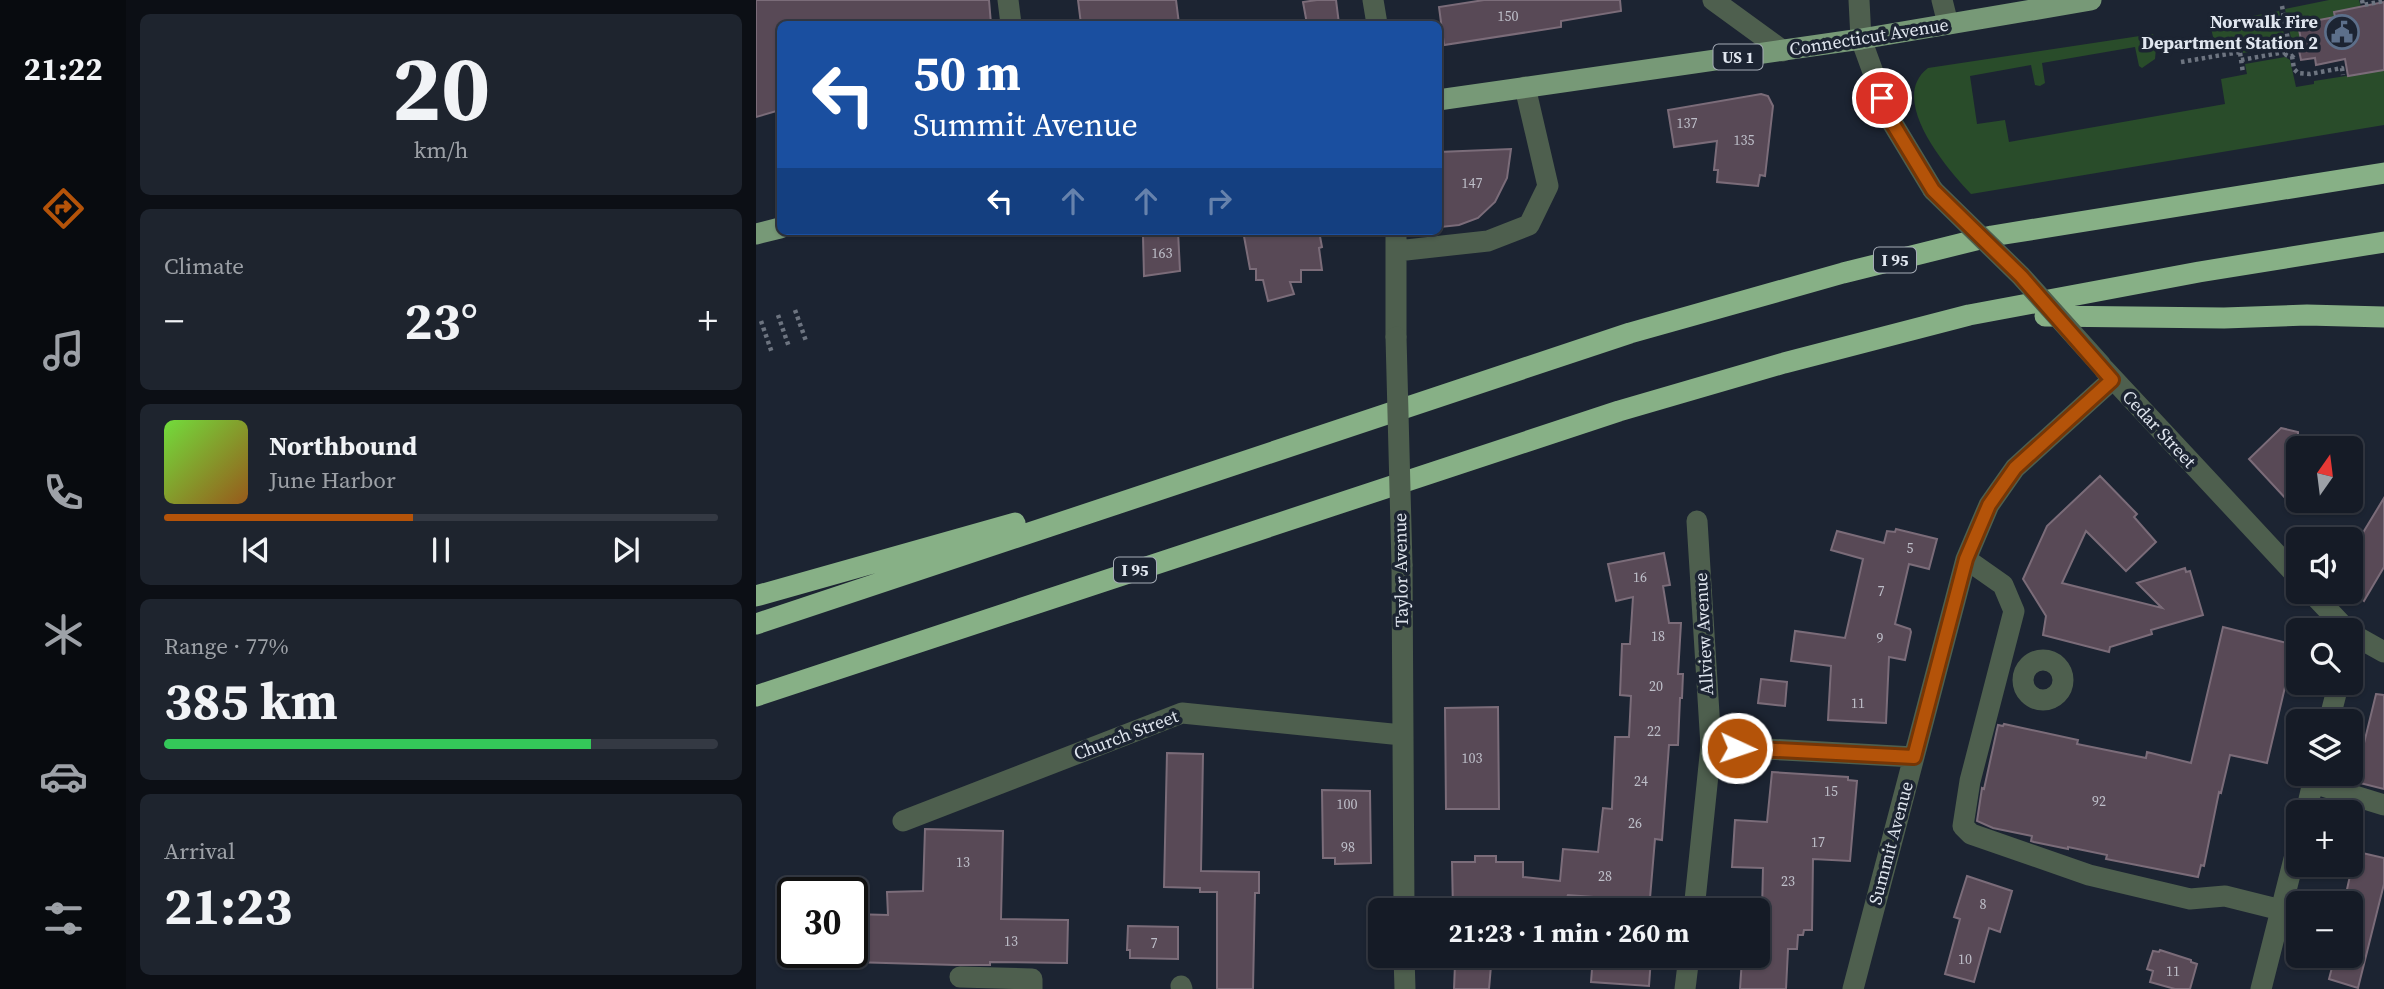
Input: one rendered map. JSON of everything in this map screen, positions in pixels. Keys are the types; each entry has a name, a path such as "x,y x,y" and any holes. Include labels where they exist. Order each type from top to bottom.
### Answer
{"highway":[{"name":"I 95","path":"756,624 1630,333 1843,273 1992,236 2384,173"},
{"name":"I 95","path":"757,696 1619,411 1784,363 1969,315 2199,272 2384,242"},
{"path":"1969,315 2384,317"},
{"path":"756,596 1277,450"}],"main road":[{"name":"Connecticut Avenue","path":"1442,99 1783,51 1948,24 2041,4 2091,0"},
{"path":"756,234 777,229"}],"street":[{"path":"1008,0 1011,21"},
{"path":"1373,0 1376,21"},
{"path":"1713,0 1783,51"},
{"name":"Cedar Street","path":"1859,0 1861,39 1890,119 1933,190 2021,276 2106,372 2286,564"},
{"path":"1942,0 1948,24"},
{"path":"1396,241 1488,241 1530,225 1548,186 1525,87"},
{"name":"Taylor Avenue","path":"1396,241 1402,565 1404,898"},
{"name":"Summit Avenue","path":"1853,989 1966,559 1989,505 2015,468 2106,372"},
{"name":"Allview Avenue","path":"1695,898 1711,746 1697,521"},
{"path":"1966,559 2003,585 2014,611 1970,781 1962,826 1971,834 2089,875 2190,899 2225,896 2281,910"},
{"path":"2322,604 2336,618"},
{"path":"2363,640 2384,652"},
{"path":"1999,668 2023,674"},
{"name":"Church Street","path":"903,821 1182,712 1402,735"},
{"path":"1711,746 1914,757"},
{"path":"2335,786 2384,805"},
{"path":"2261,989 2289,877"},
{"path":"1404,968 1405,989"},
{"path":"1685,989 1688,968"},
{"path":"960,976 1032,979 1032,989"}],"path":[{"path":"2362,0 2363,5 2384,1"},
{"path":"2282,6 2289,46 2285,52"},
{"path":"2238,39 2243,73"},
{"path":"2289,46 2293,46 2294,69 2298,73 2310,74 2342,68 2343,75"},
{"path":"2181,62 2240,52"},
{"path":"2241,60 2295,52"},
{"path":"794,310 806,341"},
{"path":"778,315 789,347"},
{"path":"761,321 772,353"}],"green space":[{"path":"2329,0 2359,0 2361,7 2334,12 2335,17 2298,24 2301,40 2298,44 2292,43 2285,9"},
{"path":"2279,11 2286,44 2283,46 2243,53 2240,38 2214,41 2210,24"},
{"path":"2153,34 2155,59 2142,68 2139,66 2135,47 2042,63 2045,83 2040,86 2035,85 2031,65 1970,76 1977,124 2005,120 2009,142 2225,104 2221,79 2247,74 2245,64 2285,57 2290,60 2296,87 2314,84 2314,81 2384,70 2384,125 1971,194 1936,151 1917,115 1914,97 1917,81 1928,68"}],"building":[{"path":"756,0 989,0 991,21 777,21 777,111 756,117"},
{"path":"1078,0 1176,0 1179,21 1081,21"},
{"path":"1336,0 1339,21 1306,21 1303,2"},
{"path":"1484,0 1620,0 1621,11 1561,21 1561,27 1444,45 1439,7"},
{"name":"Norwalk Fire Department Station 2","path":"2384,2 2384,70 2348,76 2345,59 2316,65 2315,58 2301,60 2297,41 2301,40 2298,24 2335,17 2334,12"},
{"path":"1761,94 1768,96 1773,106 1765,176 1760,175 1758,186 1717,182 1718,170 1714,170 1717,141 1674,147 1668,110"},
{"path":"1511,149 1507,178 1495,202 1478,218 1459,225 1442,227 1442,152"},
{"path":"1178,235 1180,271 1144,276 1143,236"},
{"path":"1244,235 1320,235 1322,270 1301,270 1301,282 1290,282 1294,294 1268,301 1263,280 1256,280 1256,269 1250,269"},
{"path":"2281,428 2298,432 2298,436 2286,436 2286,499 2249,459"},
{"path":"2100,476 2137,514 2134,517 2156,542 2126,571 2086,531 2062,583 2162,608 2137,583 2185,568 2186,572 2190,571 2203,615 2151,630 2152,634 2110,647 2109,652 2043,635 2046,616 2023,579 2047,526"},
{"path":"2384,498 2384,567 2364,601 2363,600 2363,533"},
{"path":"1896,529 1937,539 1929,569 1909,564 1895,624 1910,629 1911,632 1905,660 1889,657 1886,723 1828,720 1831,666 1791,661 1795,631 1845,638 1863,559 1831,550 1837,531 1884,543 1887,531 1895,532"},
{"path":"1664,553 1670,585 1663,586 1669,623 1681,623 1678,674 1683,674 1678,745 1669,745 1662,840 1655,839 1650,898 1568,895 1567,898 1453,898 1452,862 1475,862 1475,856 1496,856 1496,862 1523,862 1523,877 1560,881 1563,849 1598,852 1603,808 1612,809 1615,737 1629,737 1631,696 1620,695 1622,644 1630,644 1633,597 1616,601 1608,564"},
{"path":"2223,627 2286,643 2286,683 2267,763 2230,755 2221,793 2219,792 2204,866 2201,865 2198,877 2106,859 2107,855 2034,842 2031,841 2032,836 1993,828 1977,821 1982,788 1984,789 1998,725 2078,740 2077,744 2146,758 2147,752 2191,763"},
{"path":"1761,679 1787,682 1785,706 1758,703"},
{"path":"2376,694 2384,695 2384,789 2363,784 2363,747"},
{"path":"1498,707 1499,809 1446,809 1445,708"},
{"path":"1167,753 1203,754 1201,871 1259,872 1259,893 1255,893 1253,989 1217,989 1217,892 1200,892 1200,888 1164,887"},
{"path":"1772,772 1848,777 1848,780 1857,781 1850,861 1813,859 1812,930 1804,930 1803,935 1798,935 1797,949 1788,949 1786,989 1740,989 1741,968 1770,968 1770,898 1762,898 1763,868 1732,867 1735,820 1767,822"},
{"path":"1322,790 1370,791 1371,863 1335,864 1335,858 1323,858"},
{"path":"925,829 1003,831 1001,919 1068,920 1067,963 990,962 990,965 956,965 868,962 868,914 888,915 887,892 923,891"},
{"path":"2363,853 2384,858 2384,884 2363,968 2363,891 2347,891 2350,877 2363,877"},
{"path":"1967,876 2012,891 2000,932 1989,928 1974,982 1945,974 1960,919 1954,917"},
{"path":"1128,926 1178,927 1178,959 1130,958 1130,950 1127,950"},
{"path":"2160,950 2197,964 2190,989 2175,989 2150,982 2153,971 2147,969 2153,951"},
{"path":"1455,968 1491,968 1489,989 1454,989"},
{"path":"1592,968 1650,968 1649,986 1591,982"},
{"path":"2332,968 2363,968 2358,988 2329,979"}],"place":[{"name":"Norwalk Fire Department Station 2","path":"2342,32"}],"route":[{"path":"1737,748 1914,757 1966,559 1989,505 2015,468 2112,380 2021,276 1933,190 1890,119 1882,98"}]}
